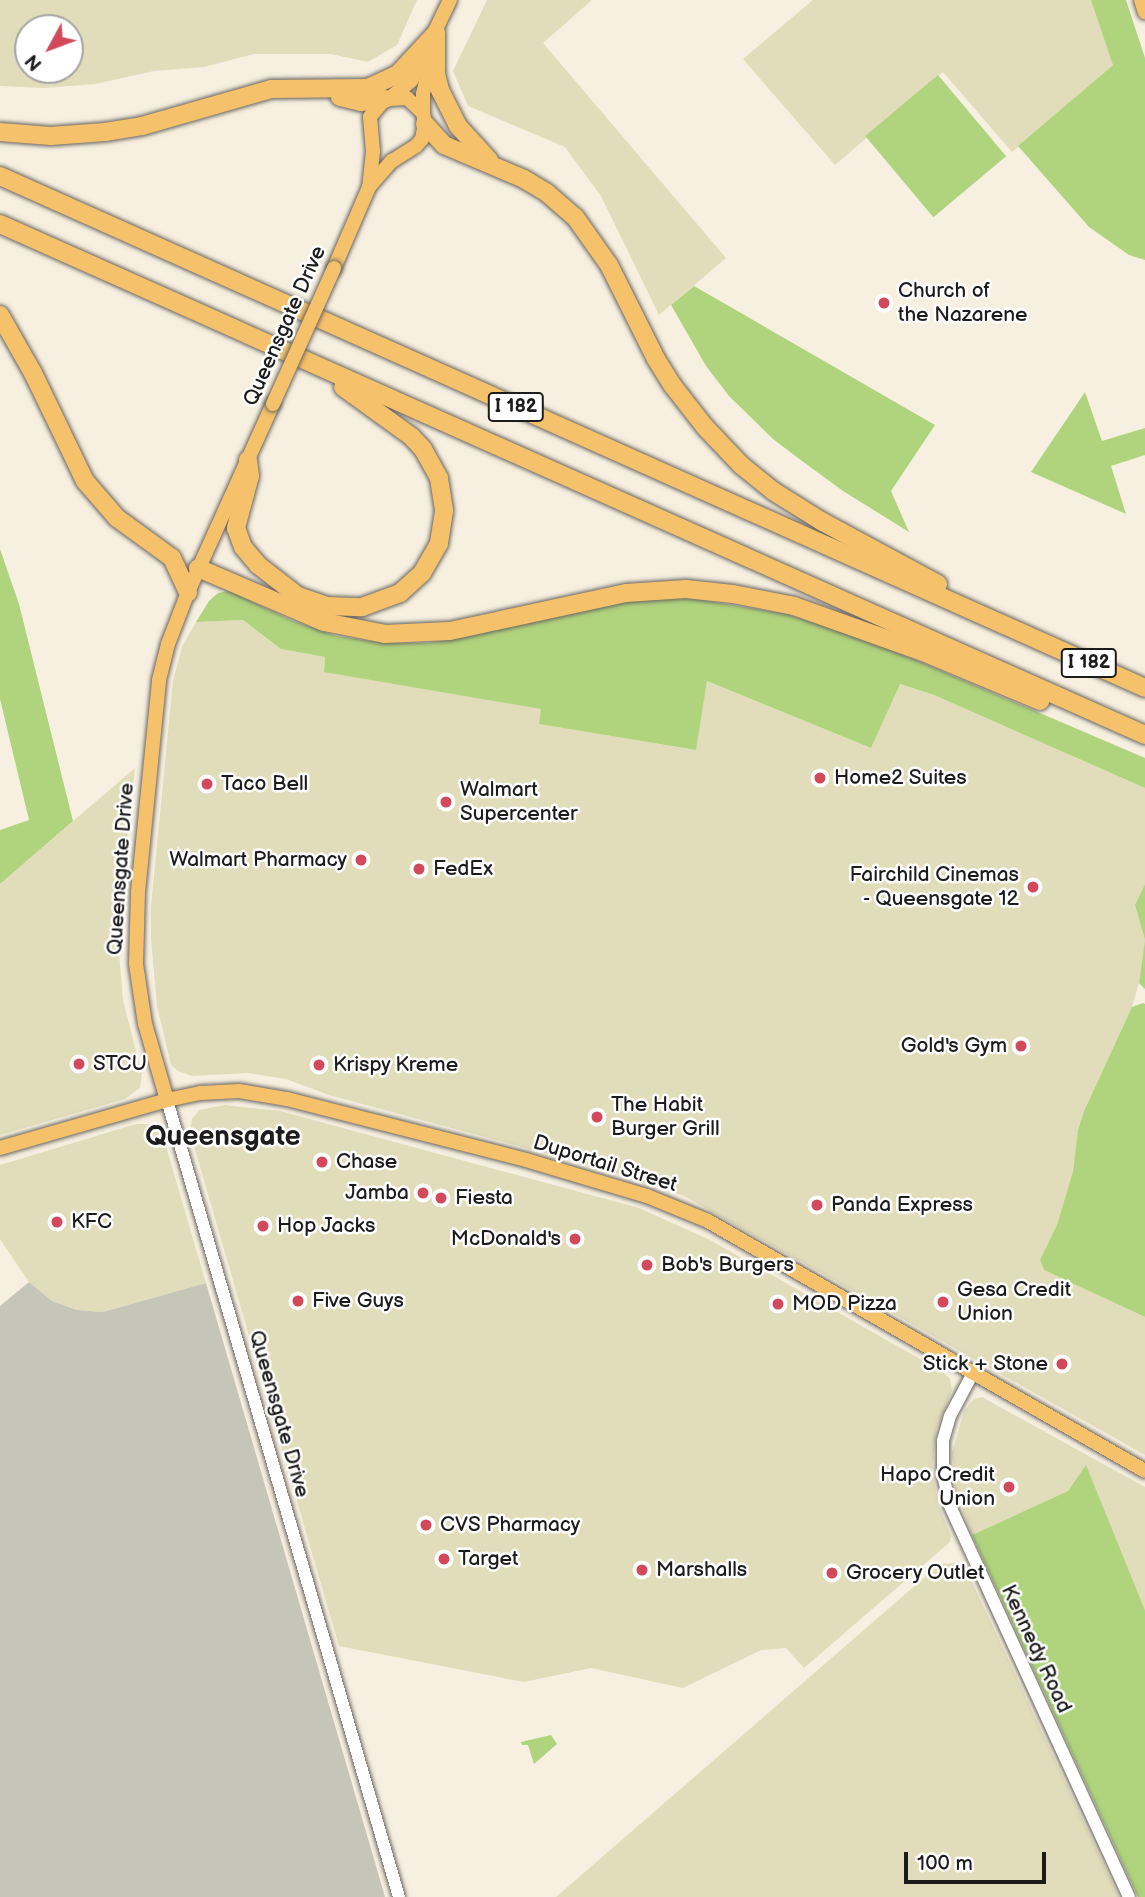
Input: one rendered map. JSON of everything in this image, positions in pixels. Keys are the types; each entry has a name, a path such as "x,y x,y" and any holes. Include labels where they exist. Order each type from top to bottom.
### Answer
{"highway":[{"path":"0,132 51,136 125,130 245,95 303,87 357,90 383,83 405,68 436,33"},
{"path":"436,33 436,74 448,109 469,141 498,167"},
{"path":"303,87 353,101 388,98"},
{"path":"424,119 444,145 498,167 547,192 589,233 673,386 705,427 741,465 773,491 821,521 1033,638"},
{"name":"I 182","path":"0,176 1145,688"},
{"name":"I 182","path":"0,224 1139,733"},
{"path":"0,315 33,373 85,481 117,518 168,554 176,563 188,592"},
{"path":"244,333 348,390 397,424 424,449 439,478 444,510 433,557 400,593 376,604 338,608 298,596 258,565 239,541 236,522 250,476 247,460"},
{"path":"198,568 324,622 385,634 450,631 626,593 686,589 765,599 794,606 923,652 1086,721 1139,733"}],"main road":[{"path":"369,187 373,151 369,121 374,109 411,81 450,0"},
{"path":"1141,0 1145,12"},
{"path":"369,187 392,161 416,146 424,119 423,94 436,33"},
{"path":"388,98 412,101 424,119"},
{"name":"Queensgate Drive","path":"167,1100 139,992 136,934 158,691 169,644 198,568 369,187"},
{"name":"Duportail Street","path":"0,1148 167,1100 224,1091 275,1096 526,1160 647,1196 708,1222 1145,1471"}],"street":[{"name":"Queensgate Drive","path":"167,1100 399,1897"},
{"name":"Kennedy Road","path":"973,1373 945,1432 942,1459 948,1497 1129,1897"}],"shaded area":[{"path":"0,0 417,0 397,45 368,62 331,54 254,54 204,67 154,71 95,84 44,88 0,86"},
{"path":"487,0 592,0 543,43 726,258 659,315 601,196 565,147 468,106 453,71"},
{"path":"813,0 1105,0 1123,56 1012,152 943,72 835,165 743,59"},
{"path":"243,620 281,649 325,657 324,671 542,709 540,724 695,750 707,681 871,748 899,684 934,695 1145,788 1145,884 1135,905 1145,940 1139,983 1132,1007 1084,1111 1078,1130 1073,1171 1057,1225 1040,1261 1044,1270 1145,1317 1145,1455 684,1196 604,1169 329,1095 286,1079 248,1073 192,1076 171,1065 157,1006 151,907 173,681 182,647 196,622"},
{"path":"135,768 120,903 119,953 123,1000 142,1074 140,1088 125,1099 0,1135 0,884"},
{"path":"225,1105 280,1111 639,1208 710,1240 943,1372 950,1379 952,1390 936,1430 932,1471 939,1506 951,1536 950,1542 804,1668 786,1648 761,1650 683,1688 591,1668 524,1682 339,1646 190,1132 192,1119 199,1110"},
{"path":"136,1124 149,1124 163,1136 206,1283 103,1312 77,1310 52,1301 29,1282 0,1239 0,1165"},
{"path":"29,1282 52,1301 77,1310 103,1312 206,1283 385,1897 0,1897 0,1306"},
{"path":"982,1397 1145,1487 1145,1610 1086,1466 1068,1491 972,1535 955,1489 952,1453 964,1411 974,1399"},
{"path":"956,1563 968,1573 1119,1897 556,1897 940,1564"}],"green space":[{"path":"1091,0 1126,0 1145,58 1145,260 1129,255 1089,227 1018,146 1113,65"},
{"path":"938,75 1006,156 933,217 865,136"},
{"path":"694,286 935,425 891,491 909,532 843,491 798,458 773,439 729,396 706,366 671,305"},
{"path":"1085,392 1102,441 1145,428 1145,455 1111,466 1126,514 1031,472"},
{"path":"0,549 19,604 73,821 0,884 0,830 29,820 0,699"},
{"path":"229,591 291,620 336,636 385,643 428,643 470,636 588,608 638,600 684,597 786,614 852,634 1145,758 1145,788 934,695 900,684 871,748 707,681 696,750 539,724 541,709 324,672 325,657 281,649 243,620 196,622 209,601 218,593"},
{"path":"1145,884 1145,940 1135,905"},
{"path":"1145,940 1145,989 1139,983"},
{"path":"1143,1003 1145,1317 1044,1270 1040,1260 1057,1225 1073,1171 1078,1130 1084,1111 1132,1007"},
{"path":"1086,1465 1145,1610 1145,1897 1138,1897 972,1535 1068,1491"},
{"path":"551,1735 557,1744 534,1764 528,1745 522,1745 521,1742"}],"place":[{"name":"Church of the Nazarene","path":"884,303"},
{"name":"Home2 Suites","path":"820,778"},
{"name":"Taco Bell","path":"207,784"},
{"name":"Walmart Supercenter","path":"446,802"},
{"name":"Walmart Pharmacy","path":"361,860"},
{"name":"FedEx","path":"419,869"},
{"name":"Fairchild Cinemas - Queensgate 12","path":"1033,887"},
{"name":"Gold's Gym","path":"1021,1046"},
{"name":"STCU","path":"79,1064"},
{"name":"Krispy Kreme","path":"319,1065"},
{"name":"The Habit Burger Grill","path":"597,1117"},
{"name":"Chase","path":"322,1162"},
{"name":"Jamba","path":"423,1193"},
{"name":"Fiesta","path":"441,1198"},
{"name":"Panda Express","path":"817,1205"},
{"name":"KFC","path":"57,1222"},
{"name":"Hop Jacks","path":"263,1226"},
{"name":"McDonald's","path":"575,1239"},
{"name":"Bob's Burgers","path":"647,1265"},
{"name":"Five Guys","path":"298,1301"},
{"name":"Gesa Credit Union","path":"943,1302"},
{"name":"MOD Pizza","path":"778,1304"},
{"name":"Stick + Stone","path":"1062,1364"},
{"name":"Hapo Credit Union","path":"1009,1487"},
{"name":"CVS Pharmacy","path":"426,1525"},
{"name":"Target","path":"444,1559"},
{"name":"Marshalls","path":"642,1570"},
{"name":"Grocery Outlet","path":"832,1573"}],"district":[{"name":"Queensgate","path":"223,1137"}]}
